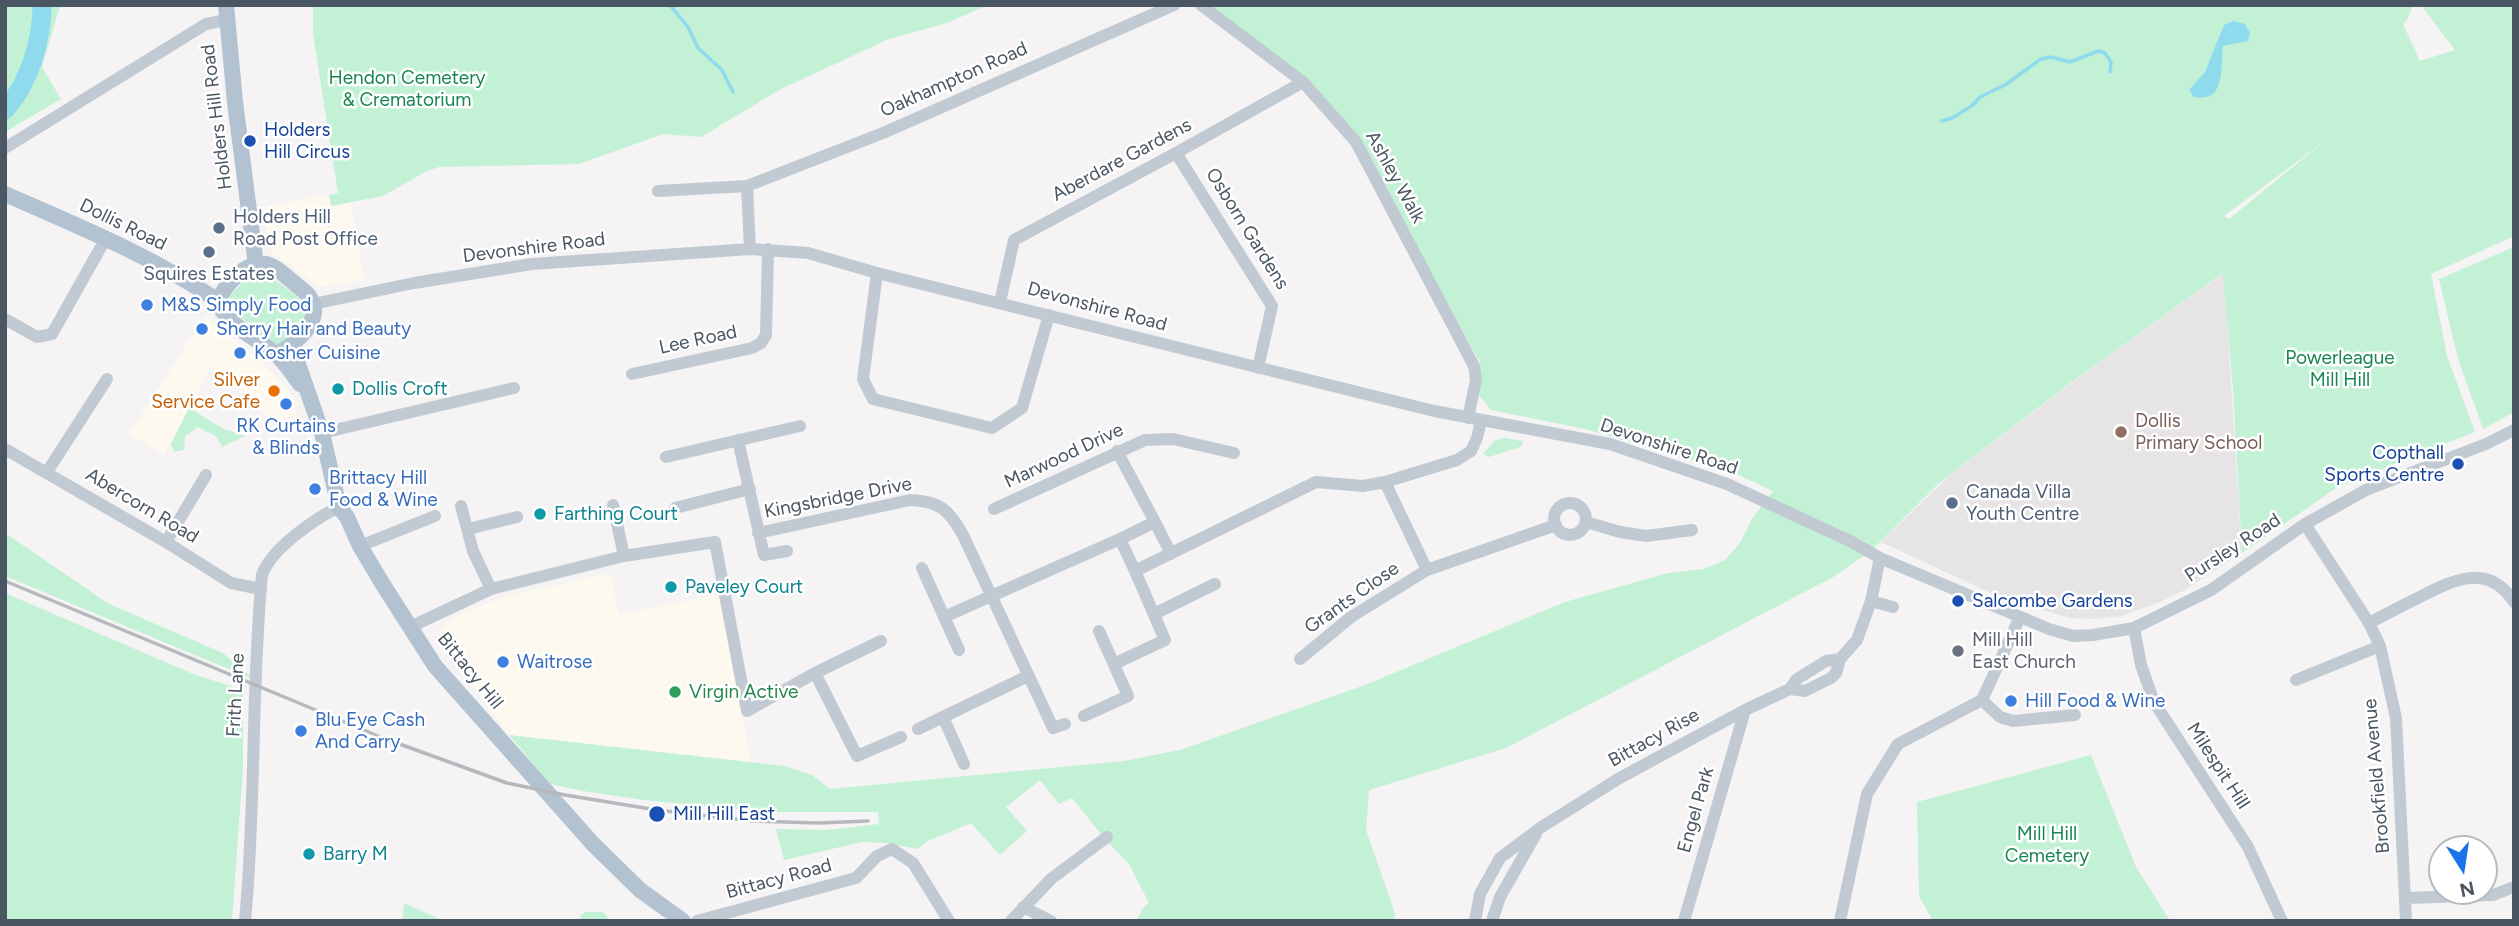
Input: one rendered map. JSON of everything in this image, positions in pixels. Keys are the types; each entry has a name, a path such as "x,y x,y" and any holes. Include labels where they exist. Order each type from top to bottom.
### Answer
{"main road":[{"name":"Holders Hill Road","path":"226,13 256,265"},
{"name":"Dollis Road","path":"5,194 106,238 181,277 218,301"},
{"path":"267,264 308,294 313,304 311,322 294,344 277,354 265,348 224,314 218,301 247,267 267,264"},
{"name":"Bittacy Hill","path":"294,344 296,361 322,433 339,507 360,546 435,666 593,845 635,885 683,921"},
{"name":"Bittacy Hill","path":"277,354 309,393"}],"street":[{"name":"Oakhampton Road","path":"658,191 747,186 883,133 1174,5"},
{"name":"Ashley Walk","path":"1135,571 1316,482 1363,486 1385,482 1466,456 1477,438 1474,420 1474,366 1356,142 1303,82 1201,5"},
{"path":"5,148 226,13"},
{"name":"Aberdare Gardens","path":"1000,302 1014,240 1303,82"},
{"name":"Osborn Gardens","path":"1176,153 1272,306 1258,368"},
{"path":"747,186 750,249"},
{"path":"5,320 37,337 52,334 106,238"},
{"name":"Devonshire Road","path":"313,304 414,283 532,264 750,249 808,253 877,273 1474,420 1610,444 1727,484 1852,542"},
{"name":"Lee Road","path":"632,374 752,348 761,343 766,335 768,249"},
{"path":"877,273 863,379 873,400 992,428 1022,408 1049,315"},
{"path":"47,472 107,379"},
{"path":"322,433 514,388"},
{"path":"666,457 800,426"},
{"name":"Pursley Road","path":"1852,542 1880,558 2049,629 2073,636 2134,628 2211,590 2305,524 2366,490 2486,444 2514,430"},
{"name":"Marwood Drive","path":"994,509 1145,440 1173,439 1234,453"},
{"path":"738,440 764,555 787,551"},
{"name":"Abercorn Road","path":"5,449 166,542 231,583 261,589"},
{"path":"1117,452 1171,554"},
{"path":"166,542 206,475"},
{"name":"Grants Close","path":"1385,482 1427,570"},
{"path":"675,508 750,489"},
{"name":"Kingsbridge Drive","path":"758,533 910,500 928,501 944,508 955,520 1054,728 1065,724"},
{"path":"1569,503 1583,509 1586,522 1580,531 1572,534 1560,531 1556,525 1557,511 1569,503"},
{"path":"613,505 624,556"},
{"path":"461,506 473,551 491,589"},
{"name":"Frith Lane","path":"245,921 254,787 255,691 261,589 267,562 328,512 339,507"},
{"path":"360,546 435,516"},
{"path":"468,529 517,517"},
{"path":"944,618 1155,522"},
{"path":"1586,522 1646,536 1692,530"},
{"name":"Brookfield Avenue","path":"2305,524 2369,623 2380,646 2396,718 2407,898 2406,921"},
{"name":"Grants Close","path":"1300,659 1351,617 1427,570 1556,525"},
{"path":"1114,664 1165,640 1120,539"},
{"path":"410,627 491,589 624,556 715,542 747,711 815,673 881,641"},
{"name":"Bittacy Rise","path":"1475,921 1480,894 1500,858 1540,828 1618,779 1745,710 1790,689 1797,678 1826,661 1840,659 1857,640 1871,601 1880,558"},
{"path":"922,568 959,650"},
{"path":"2369,623 2451,581 2472,577 2494,582 2508,593 2514,602"},
{"path":"1154,614 1215,584"},
{"path":"1871,601 1893,607"},
{"path":"1841,920 1867,794 1898,744 1982,700 2020,617"},
{"name":"Milespit Hill","path":"2134,628 2141,665 2154,702 2248,847 2282,921"},
{"path":"1084,716 1128,696 1099,631"},
{"path":"2296,680 2380,646"},
{"path":"815,673 857,756 901,737"},
{"path":"918,729 1028,676"},
{"path":"1982,700 2000,717 2013,722 2075,715"},
{"name":"Engel Park","path":"1684,921 1745,710"},
{"path":"943,717 964,764"},
{"name":"Bittacy Rise","path":"1492,921 1500,897 1540,828"},
{"path":"1011,921 1051,879 1107,837"},
{"name":"Bittacy Road","path":"697,921 856,878 877,856 892,849 913,863 949,921"},
{"path":"2407,898 2493,895 2514,887"},
{"path":"1023,907 1051,921"}],"shaded area":[{"path":"329,195 331,206 351,202 364,280 319,287 270,251 262,207"},
{"name":"Dollis Primary School","path":"2224,273 2242,553 2183,591 2160,602 2121,616 2095,619 2070,618 2006,600 1881,542 1950,475 2090,369"},
{"path":"205,316 257,358 287,387 298,405 295,408 297,415 273,423 225,371 210,370 164,455 129,434"},
{"path":"610,573 619,614 720,594 751,762 509,735 440,642 439,631 462,613 504,597"}],"green space":[{"path":"5,5 65,5 59,9 42,67 61,99 5,132"},
{"name":"Hendon Cemetery & Crematorium","path":"313,5 988,5 947,23 889,39 781,89 701,137 663,134 579,164 439,167 383,196 331,206 329,195 338,193 313,34"},
{"name":"Powerleague Mill Hill","path":"1208,5 2413,5 2403,24 2420,61 2455,50 2421,5 2514,5 2514,236 2431,274 2447,356 2475,432 2339,486 2242,553 2233,389 2223,273 2073,381 1939,483 1871,551 1833,577 1506,748 1369,790 1366,830 1395,913 1394,921 1136,921 1149,903 1129,864 1072,798 1059,804 1040,780 1006,807 1027,831 1000,855 971,823 928,841 917,849 887,843 862,842 784,860 776,829 827,830 879,824 878,812 766,812 644,800 550,784 509,735 784,766 812,775 830,789 1124,761 1180,750 1365,685 1565,602 1668,573 1704,569 1725,560 1740,543 1752,519 1773,491 1734,473 1585,429 1491,410 1479,395 1480,362 1356,142 1307,78","holes":["2326,140 2229,219 2224,216"]},
{"path":"2514,247 2514,412 2483,429 2458,359 2439,279"},
{"path":"265,272 304,302 306,308 303,320 284,344 275,344 232,311 229,304 230,296 250,274"},
{"path":"189,408 224,429 245,436 222,447 216,436 197,427 185,437 184,450 174,452 171,444"},
{"path":"1504,438 1524,441 1520,447 1489,457 1483,454 1494,441"},
{"path":"5,533 109,604 223,653 255,680 5,576"},
{"path":"5,593 193,674 243,690 243,767 232,921 5,921"},
{"name":"Mill Hill Cemetery","path":"2091,755 2136,867 2170,921 1933,921 1919,896 1917,802"},
{"path":"404,903 444,921 402,921"},
{"path":"586,912 603,912 607,921 580,921 581,915"}],"water":[{"path":"2234,21 2245,24 2250,33 2248,41 2223,46 2217,89 2205,97 2194,97 2189,90 2205,72 2224,25"}],"waterway":[{"path":"5,110 21,87 37,47 42,5"},
{"path":"670,5 688,27 698,48 722,70 733,92"},
{"path":"1942,121 1952,118 1973,105 1980,97 2005,85 2041,59 2051,57 2070,62 2098,51 2105,53 2111,62 2110,72"}],"railway":[{"path":"5,581 383,738 507,783 657,810 752,821 868,821"}],"place":[{"name":"Holders Hill Circus","path":"250,141"},
{"name":"Holders Hill Road Post Office","path":"219,228"},
{"name":"Squires Estates","path":"209,252"},
{"name":"M&S Simply Food","path":"147,305"},
{"name":"Sherry Hair and Beauty","path":"202,329"},
{"name":"Kosher Cuisine","path":"240,353"},
{"name":"Dollis Croft","path":"338,389"},
{"name":"Silver Service Cafe","path":"274,391"},
{"name":"RK Curtains & Blinds","path":"286,404"},
{"name":"Dollis Primary School","path":"2121,432"},
{"name":"Copthall Sports Centre","path":"2458,464"},
{"name":"Brittacy Hill Food & Wine","path":"315,489"},
{"name":"Canada Villa Youth Centre","path":"1952,503"},
{"name":"Farthing Court","path":"540,514"},
{"name":"Paveley Court","path":"671,587"},
{"name":"Salcombe Gardens","path":"1958,601"},
{"name":"Mill Hill East Church","path":"1958,651"},
{"name":"Waitrose","path":"503,662"},
{"name":"Virgin Active","path":"675,692"},
{"name":"Hill Food & Wine","path":"2011,701"},
{"name":"Blu Eye Cash And Carry","path":"301,731"},
{"name":"Mill Hill East","path":"657,814"},
{"name":"Barry M","path":"309,854"}]}
